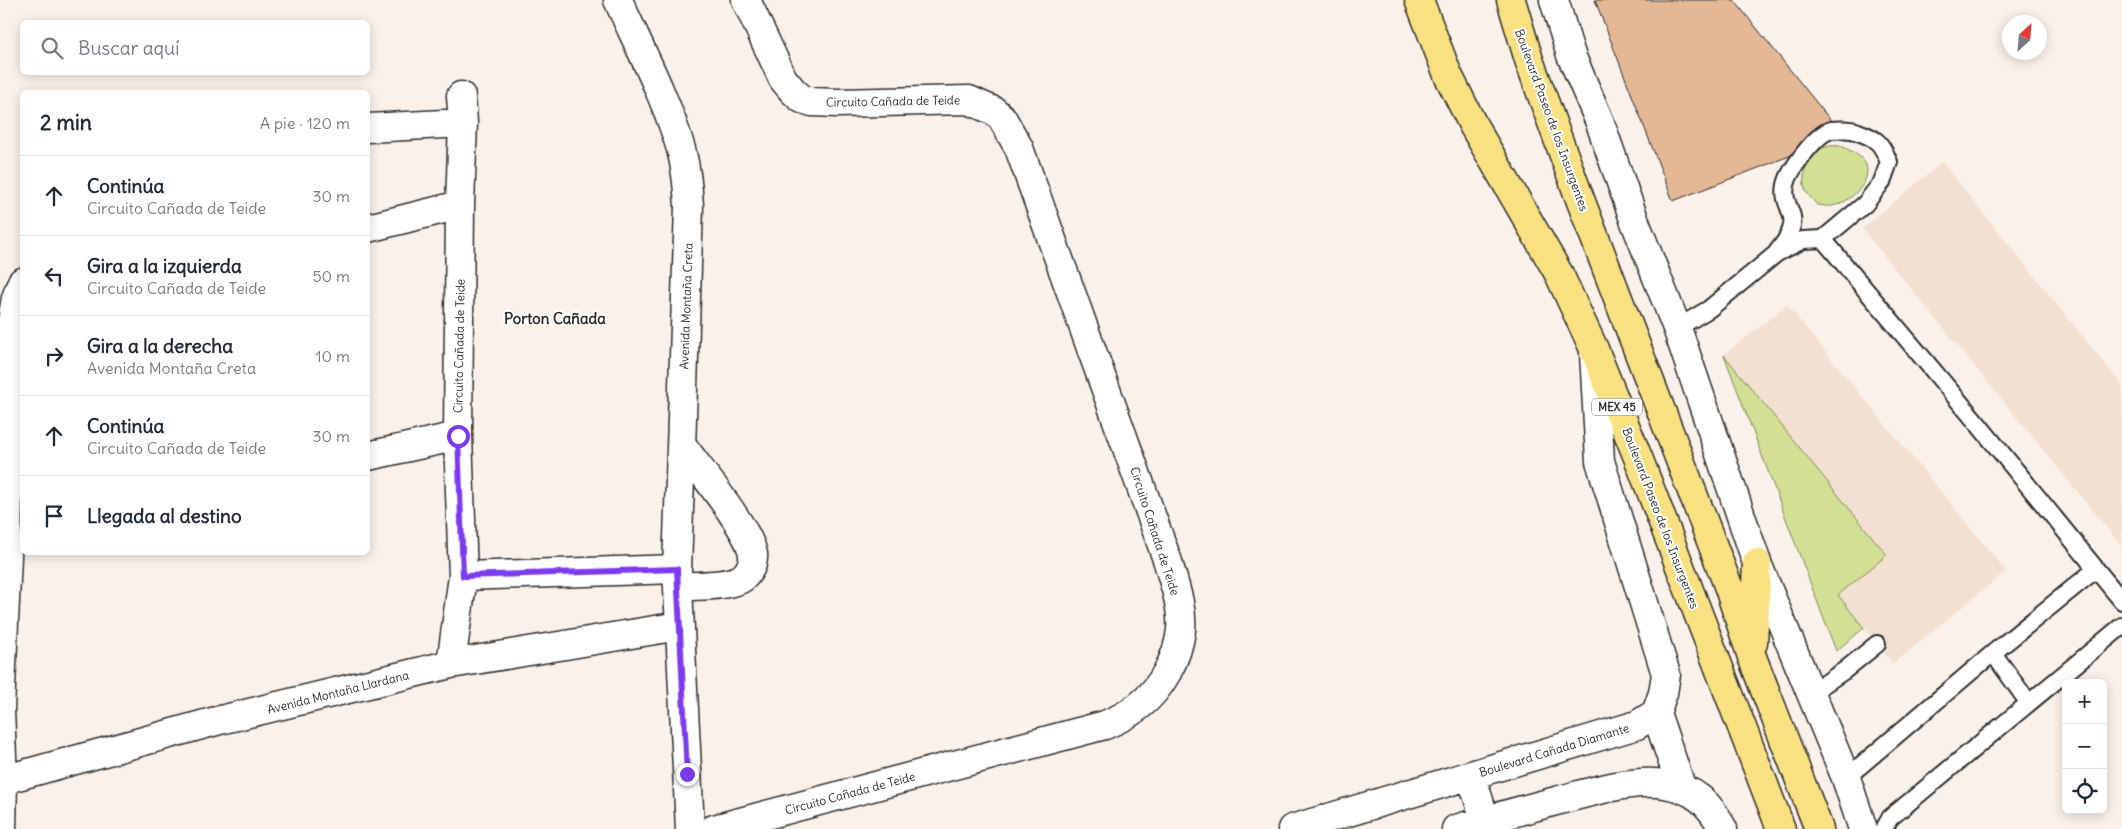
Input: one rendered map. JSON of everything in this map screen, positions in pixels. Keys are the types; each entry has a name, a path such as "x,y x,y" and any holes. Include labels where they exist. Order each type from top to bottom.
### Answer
{"main road":[{"name":"Boulevard Paseo de los Insurgentes","path":"1419,0 1448,75 1473,125 1559,274 1594,349 1639,460 1781,829"},
{"name":"Boulevard Paseo de los Insurgentes","path":"1511,0 1528,60 1728,588 1752,657 1819,829"},
{"path":"1752,657 1757,563"}],"street":[{"name":"Avenida Montaña Creta","path":"618,0 669,115 681,149 687,176 689,206 677,578 679,626"},
{"name":"Circuito Cañada de Teide","path":"714,829 1113,721 1140,706 1156,689 1169,670 1181,630 1179,603 1168,562 1019,148 1002,118 994,111 969,100 837,103 812,102 802,99 783,79 746,0"},
{"path":"1554,0 1571,55 1599,120 1634,222 1678,328 1757,563 1846,778 1863,829"},
{"name":"Circuito Cañada de Teide","path":"451,664 463,576 458,436 462,96"},
{"path":"370,128 463,123"},
{"path":"370,228 460,205"},
{"path":"2,829 3,780 0,709 15,555 16,298 20,287"},
{"path":"1594,349 1600,461 1666,674 1663,693 1656,713 1682,789"},
{"path":"370,456 458,436"},
{"path":"463,576 677,578 736,581 745,576 752,567 753,557 748,540 734,516 682,444"},
{"path":"679,626 690,829"},
{"name":"Avenida Montaña Llardana","path":"3,780 216,721 451,664 679,626"},
{"name":"Boulevard Cañada Diamante","path":"1292,829 1637,725 1656,713"},
{"path":"1471,775 1485,820"},
{"path":"1456,829 1591,792 1640,784 1664,784 1695,795 1713,810 1723,829"}],"lane":[{"path":"1678,328 1709,309 1777,253 1803,240 1823,239 1865,204 1882,182 1889,162 1881,143 1856,131 1830,130 1794,164 1786,184 1785,201 1792,214 1792,225 1788,237 1777,253"},
{"path":"1823,239 1978,424 2122,601"},
{"path":"1846,778 1993,653 2096,570"},
{"path":"1884,829 1890,818 2122,626"},
{"path":"1811,693 1845,670 1877,644"},
{"path":"1993,653 2028,702"}],"shaded area":[{"path":"1942,162 2122,385 2122,546 1862,229"},
{"path":"1787,305 2006,571 1893,664 1838,595 1886,555 1724,355"}],"green space":[{"path":"1830,146 1842,146 1862,159 1866,165 1866,179 1858,191 1845,201 1830,206 1817,205 1805,189 1805,170 1811,158 1820,149"},
{"path":"1724,355 1887,555 1838,595 1864,628 1836,651"}],"building":[{"path":"1595,0 1734,0 1832,122 1792,155 1673,201"}],"district":[{"name":"Porton Cañada","path":"555,318"}],"route":[{"path":"458,436 463,576 677,569 687,774"}]}
